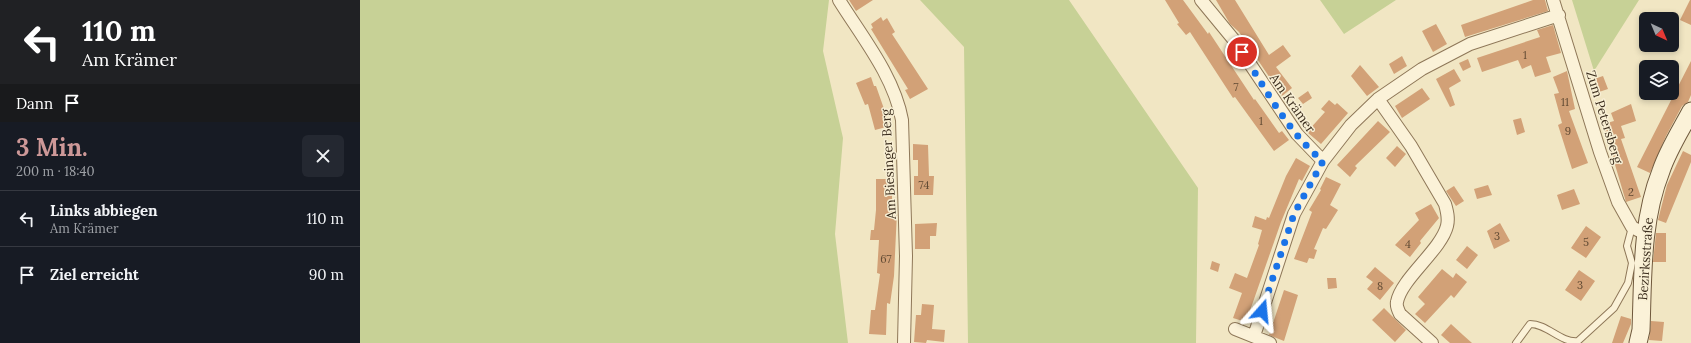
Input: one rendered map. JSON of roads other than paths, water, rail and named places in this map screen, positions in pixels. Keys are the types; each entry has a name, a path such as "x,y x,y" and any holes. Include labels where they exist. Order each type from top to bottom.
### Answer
{"main road":[{"name":"Bezirksstraße","path":"1638,343 1640,330 1639,230 1650,204 1661,170 1691,111"}],"street":[{"name":"Am Biesinger Berg","path":"839,0 878,62 899,104 902,120 906,242 904,343"},
{"name":"Am Krämer","path":"1201,0 1234,40 1297,134 1323,161"},
{"name":"Zum Petersberg","path":"1553,0 1559,15 1600,152 1618,202 1639,230"},
{"path":"1254,336 1294,214 1323,161 1351,125 1378,99 1422,69 1470,44 1559,15"},
{"path":"1378,99 1411,146 1445,204 1448,214 1447,226 1442,238 1402,290 1396,302 1400,314 1432,343"},
{"path":"1235,329 1270,343"}],"lane":[{"path":"1516,343 1530,324 1539,324 1570,342 1578,341 1614,308 1628,283 1632,263 1627,246 1639,230"}]}
